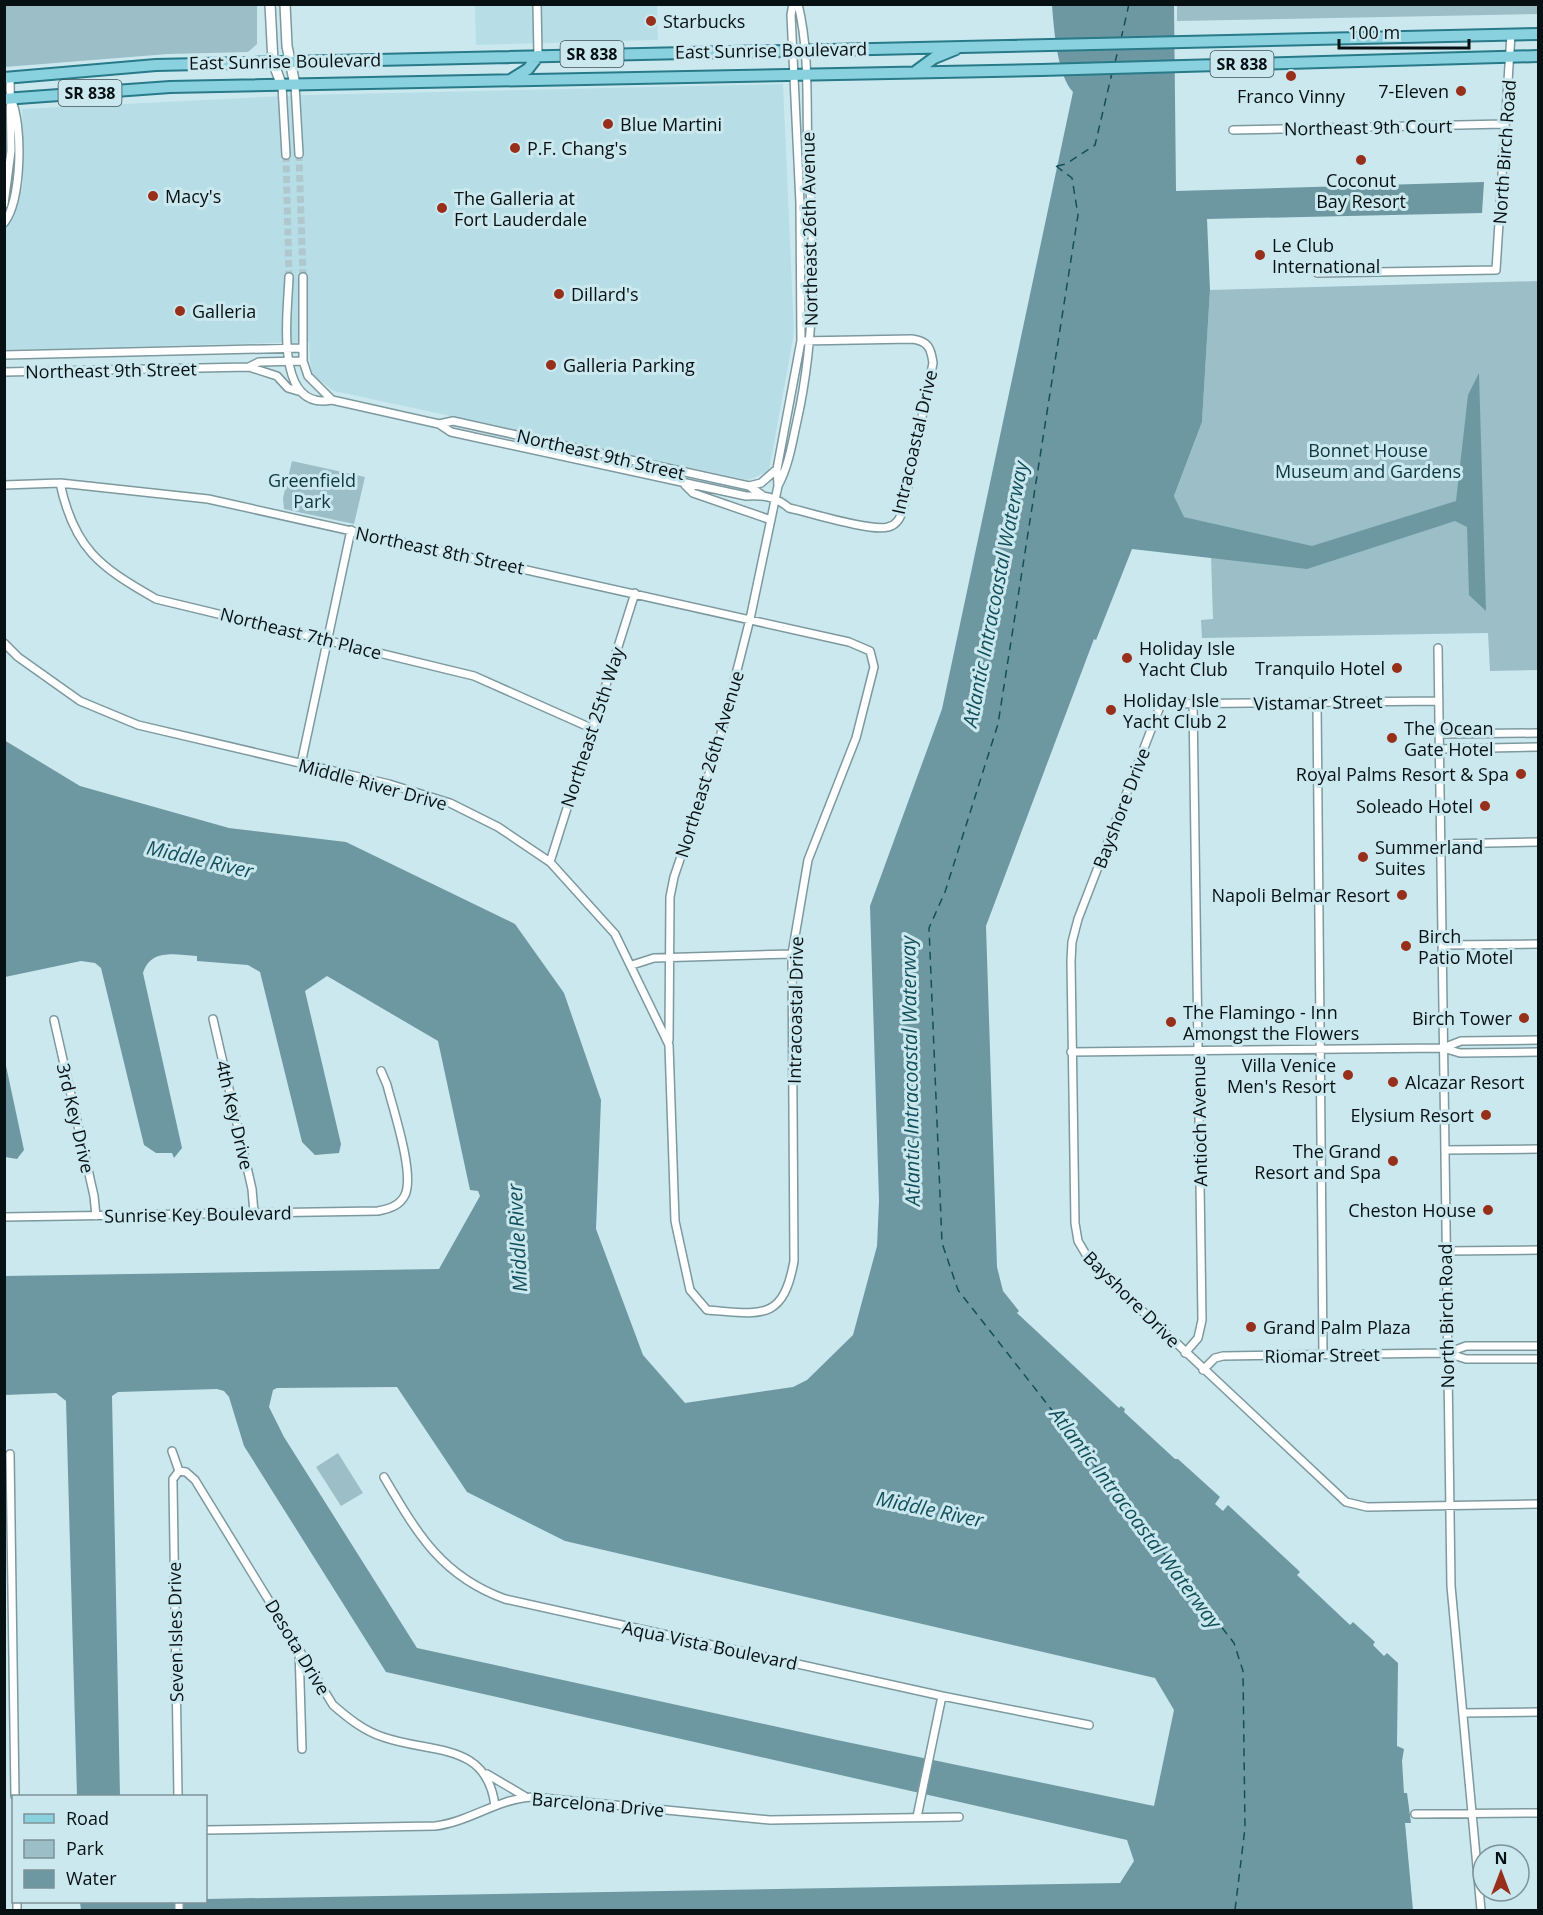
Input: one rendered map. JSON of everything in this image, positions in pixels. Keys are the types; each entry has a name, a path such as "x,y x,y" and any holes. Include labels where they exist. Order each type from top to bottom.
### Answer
{"main road":[{"name":"East Sunrise Boulevard","path":"7,78 156,65 289,61 805,48 1539,34"},
{"path":"915,72 934,58 961,46"},
{"path":"509,80 528,69 538,56"},
{"name":"East Sunrise Boulevard","path":"8,99 170,87 793,73 1041,70 1539,56"}],"street":[{"path":"270,4 273,62 282,86 286,154"},
{"path":"285,4 289,61 295,85 299,154"},
{"path":"537,4 538,56"},
{"name":"Northeast 26th Avenue","path":"669,1045 670,897 674,878 716,753 750,619 776,498 777,468 795,385 801,341 800,203 797,90 793,73 792,49 793,4"},
{"name":"Northeast 26th Avenue","path":"778,486 786,471 811,341 813,237 805,48 798,4"},
{"name":"North Birch Road","path":"1317,273 1496,270 1511,34"},
{"path":"4,204 11,151 7,78"},
{"path":"4,223 12,210 17,178 18,113 8,99"},
{"name":"Northeast 9th Court","path":"1233,130 1504,124"},
{"path":"289,277 288,361 298,391"},
{"path":"303,277 303,361 308,376 332,400"},
{"name":"Intracoastal Drive","path":"801,341 912,339 926,343 931,348 933,363 903,510 894,524"},
{"name":"Northeast 9th Street","path":"4,355 303,348"},
{"name":"Northeast 9th Street","path":"249,367 259,362 303,361"},
{"name":"Northeast 9th Street","path":"4,372 249,367 277,376 288,388 321,402 332,400 439,424 451,432 684,484 746,496 762,495 776,498 789,508 870,527 885,528 894,524"},
{"name":"Northeast 9th Street","path":"439,424 453,421 748,486 762,495"},
{"path":"748,486 762,483 777,468"},
{"name":"Northeast 8th Street","path":"4,485 60,483 208,499 750,619 849,642 870,651"},
{"name":"Northeast 7th Place","path":"60,483 66,513 83,546 116,576 156,599 474,676 591,728"},
{"name":"Northeast 9th Street","path":"684,484 693,493 771,520"},
{"path":"301,764 351,530"},
{"name":"Northeast 25th Way","path":"550,862 635,593"},
{"name":"Middle River Drive","path":"4,644 18,657 80,701 138,725 389,784 450,803 498,827 550,862 615,934 669,1045 675,1221 690,1290 707,1311 741,1313"},
{"name":"North Birch Road","path":"1438,648 1445,1251 1452,1595 1481,1911"},
{"name":"Intracoastal Drive","path":"741,1313 756,1313 777,1305 788,1287 794,1261 792,954 808,860 856,738 874,667 870,651"},
{"name":"Vistamar Street","path":"1161,704 1439,701"},
{"path":"1317,703 1323,1355"},
{"name":"Bayshore Drive","path":"1161,704 1073,934 1071,1052 1074,1213 1078,1241 1091,1263 1346,1502 1367,1507 1539,1504"},
{"name":"Antioch Avenue","path":"1185,1353 1198,1338 1202,1320 1193,704"},
{"path":"1511,734 1511,748"},
{"path":"1439,735 1539,734"},
{"path":"1439,748 1539,747"},
{"path":"1440,844 1539,842"},
{"path":"1443,945 1539,944"},
{"path":"632,965 644,959 668,957 792,954"},
{"name":"4th Key Drive","path":"213,1018 252,1189 254,1213"},
{"name":"3rd Key Drive","path":"54,1020 94,1196 96,1216"},
{"path":"1443,1048 1461,1041 1539,1040"},
{"path":"1071,1052 1443,1048 1460,1053 1539,1052"},
{"name":"Sunrise Key Boulevard","path":"4,1217 378,1211 392,1207 402,1200 408,1180 387,1085 381,1071"},
{"path":"1444,1150 1539,1149"},
{"path":"1445,1251 1539,1251"},
{"name":"Riomar Street","path":"1447,1353 1466,1346 1539,1346"},
{"name":"Riomar Street","path":"1203,1370 1215,1358 1223,1356 1447,1353 1466,1359 1539,1359"},
{"path":"172,1451 179,1471"},
{"path":"10,1454 15,1795"},
{"name":"Desota Drive","path":"179,1471 186,1472 195,1480 299,1646 333,1705 350,1720 383,1737 457,1754 526,1797"},
{"name":"Seven Isles Drive","path":"178,1795 172,1485 179,1471"},
{"name":"Aqua Vista Boulevard","path":"384,1477 415,1528 436,1556 461,1577 492,1594 942,1696 1089,1725"},
{"path":"299,1646 302,1749"},
{"path":"917,1817 942,1696"},
{"path":"1463,1713 1539,1712"},
{"path":"485,1772 491,1785 495,1806"},
{"name":"Barcelona Drive","path":"207,1830 435,1826 461,1821 495,1806 526,1797 770,1820 959,1817"},
{"path":"1415,1814 1539,1813"}],"shaded area":[{"path":"475,5 657,5 658,40 476,45"},
{"path":"783,84 794,333 769,471 748,480 334,391 311,374 309,342 5,350 5,227 23,185 22,109 307,95"}],"green space":[{"path":"1177,4 1538,4 1538,14 1177,21"},
{"path":"4,5 257,5 257,44 248,52 168,54 5,67"},
{"name":"Bonnet House Museum and Gardens","path":"1538,281 1538,670 1490,671 1488,633 1202,638 1201,620 1213,619 1210,523 1183,517 1174,496 1202,422 1210,290"},
{"name":"Greenfield Park","path":"292,461 365,477 354,524 284,509 283,498"},
{"path":"338,1453 363,1493 341,1506 316,1467"}],"water":[{"path":"1052,5 1174,5 1176,191 1484,182 1482,213 1207,219 1210,290 1202,422 1174,496 1184,517 1312,546 1456,501 1468,395 1479,373 1486,611 1469,595 1467,527 1455,521 1307,569 1132,549 1096,640 1094,639 986,926 997,1267 1003,1291 1019,1311 1017,1313 1119,1408 1121,1406 1125,1409 1124,1412 1175,1459 1178,1459 1220,1497 1215,1504 1223,1511 1228,1505 1297,1569 1300,1572 1297,1575 1350,1625 1353,1622 1375,1642 1373,1645 1384,1656 1387,1653 1398,1663 1397,1746 1404,1749 1402,1761 1404,1793 1407,1793 1411,1823 1405,1823 1413,1910 81,1910 80,1903 207,1903 207,1899 1120,1883 1134,1861 1127,1840 386,1672 244,1446 229,1397 224,1391 217,1389 118,1392 112,1396 120,1795 77,1795 66,1401 56,1393 5,1395 5,1276 439,1269 480,1196 478,1191 470,1190 438,1041 327,976 305,991 341,1144 339,1153 315,1155 302,1142 260,972 248,965 197,961 197,956 173,954 158,956 147,965 143,973 182,1148 174,1158 172,1153 156,1153 144,1145 101,968 95,963 81,961 5,977 4,740 80,786 229,828 346,842 515,924 564,993 601,1100 596,1229 643,1355 685,1403 793,1387 807,1380 853,1335 877,1246 879,1201 870,906 942,709 1073,92 1063,75 1055,39","holes":["397,1387 467,1492 565,1541 1155,1678 1174,1710 1154,1806 837,1740 417,1648 284,1437 269,1407 273,1390 277,1388"]},
{"path":"5,1061 24,1150 17,1159 5,1157"}],"ferry route":[{"path":"1121,39 1129,4"},
{"path":"1115,62 1119,47"},
{"path":"1057,166 1066,164 1095,145 1112,73"},
{"path":"1056,166 1072,178 1078,215 998,724 945,892 929,928 942,1243 958,1290 1234,1643 1243,1671 1245,1828 1235,1910"}],"tunnel":[{"path":"299,154 303,277"},
{"path":"286,155 289,277"}],"place":[{"name":"Starbucks","path":"651,21"},
{"name":"Franco Vinny","path":"1291,76"},
{"name":"7-Eleven","path":"1461,91"},
{"name":"Blue Martini","path":"608,124"},
{"name":"P.F. Chang's","path":"515,148"},
{"name":"Coconut Bay Resort","path":"1361,160"},
{"name":"Macy's","path":"153,196"},
{"name":"The Galleria at Fort Lauderdale","path":"442,208"},
{"name":"Le Club International","path":"1260,255"},
{"name":"Dillard's","path":"559,294"},
{"name":"Galleria","path":"180,311"},
{"name":"Galleria Parking","path":"551,365"},
{"name":"Holiday Isle Yacht Club","path":"1127,658"},
{"name":"Tranquilo Hotel","path":"1397,668"},
{"name":"Holiday Isle Yacht Club 2","path":"1111,710"},
{"name":"The Ocean Gate Hotel","path":"1392,738"},
{"name":"Royal Palms Resort & Spa","path":"1521,774"},
{"name":"Soleado Hotel","path":"1485,806"},
{"name":"Summerland Suites","path":"1363,857"},
{"name":"Napoli Belmar Resort","path":"1402,895"},
{"name":"Birch Patio Motel","path":"1406,946"},
{"name":"Birch Tower","path":"1524,1018"},
{"name":"The Flamingo - Inn Amongst the Flowers","path":"1171,1022"},
{"name":"Villa Venice Men's Resort","path":"1348,1075"},
{"name":"Alcazar Resort","path":"1393,1082"},
{"name":"Elysium Resort","path":"1486,1115"},
{"name":"The Grand Resort and Spa","path":"1393,1161"},
{"name":"Cheston House","path":"1488,1210"},
{"name":"Grand Palm Plaza","path":"1251,1327"}],"water label":[{"name":"Atlantic Intracoastal Waterway","path":"995,594"},
{"name":"Middle River","path":"200,859"},
{"name":"Atlantic Intracoastal Waterway","path":"910,1071"},
{"name":"Middle River","path":"517,1238"},
{"name":"Middle River","path":"930,1509"},
{"name":"Atlantic Intracoastal Waterway","path":"1136,1518"}]}
